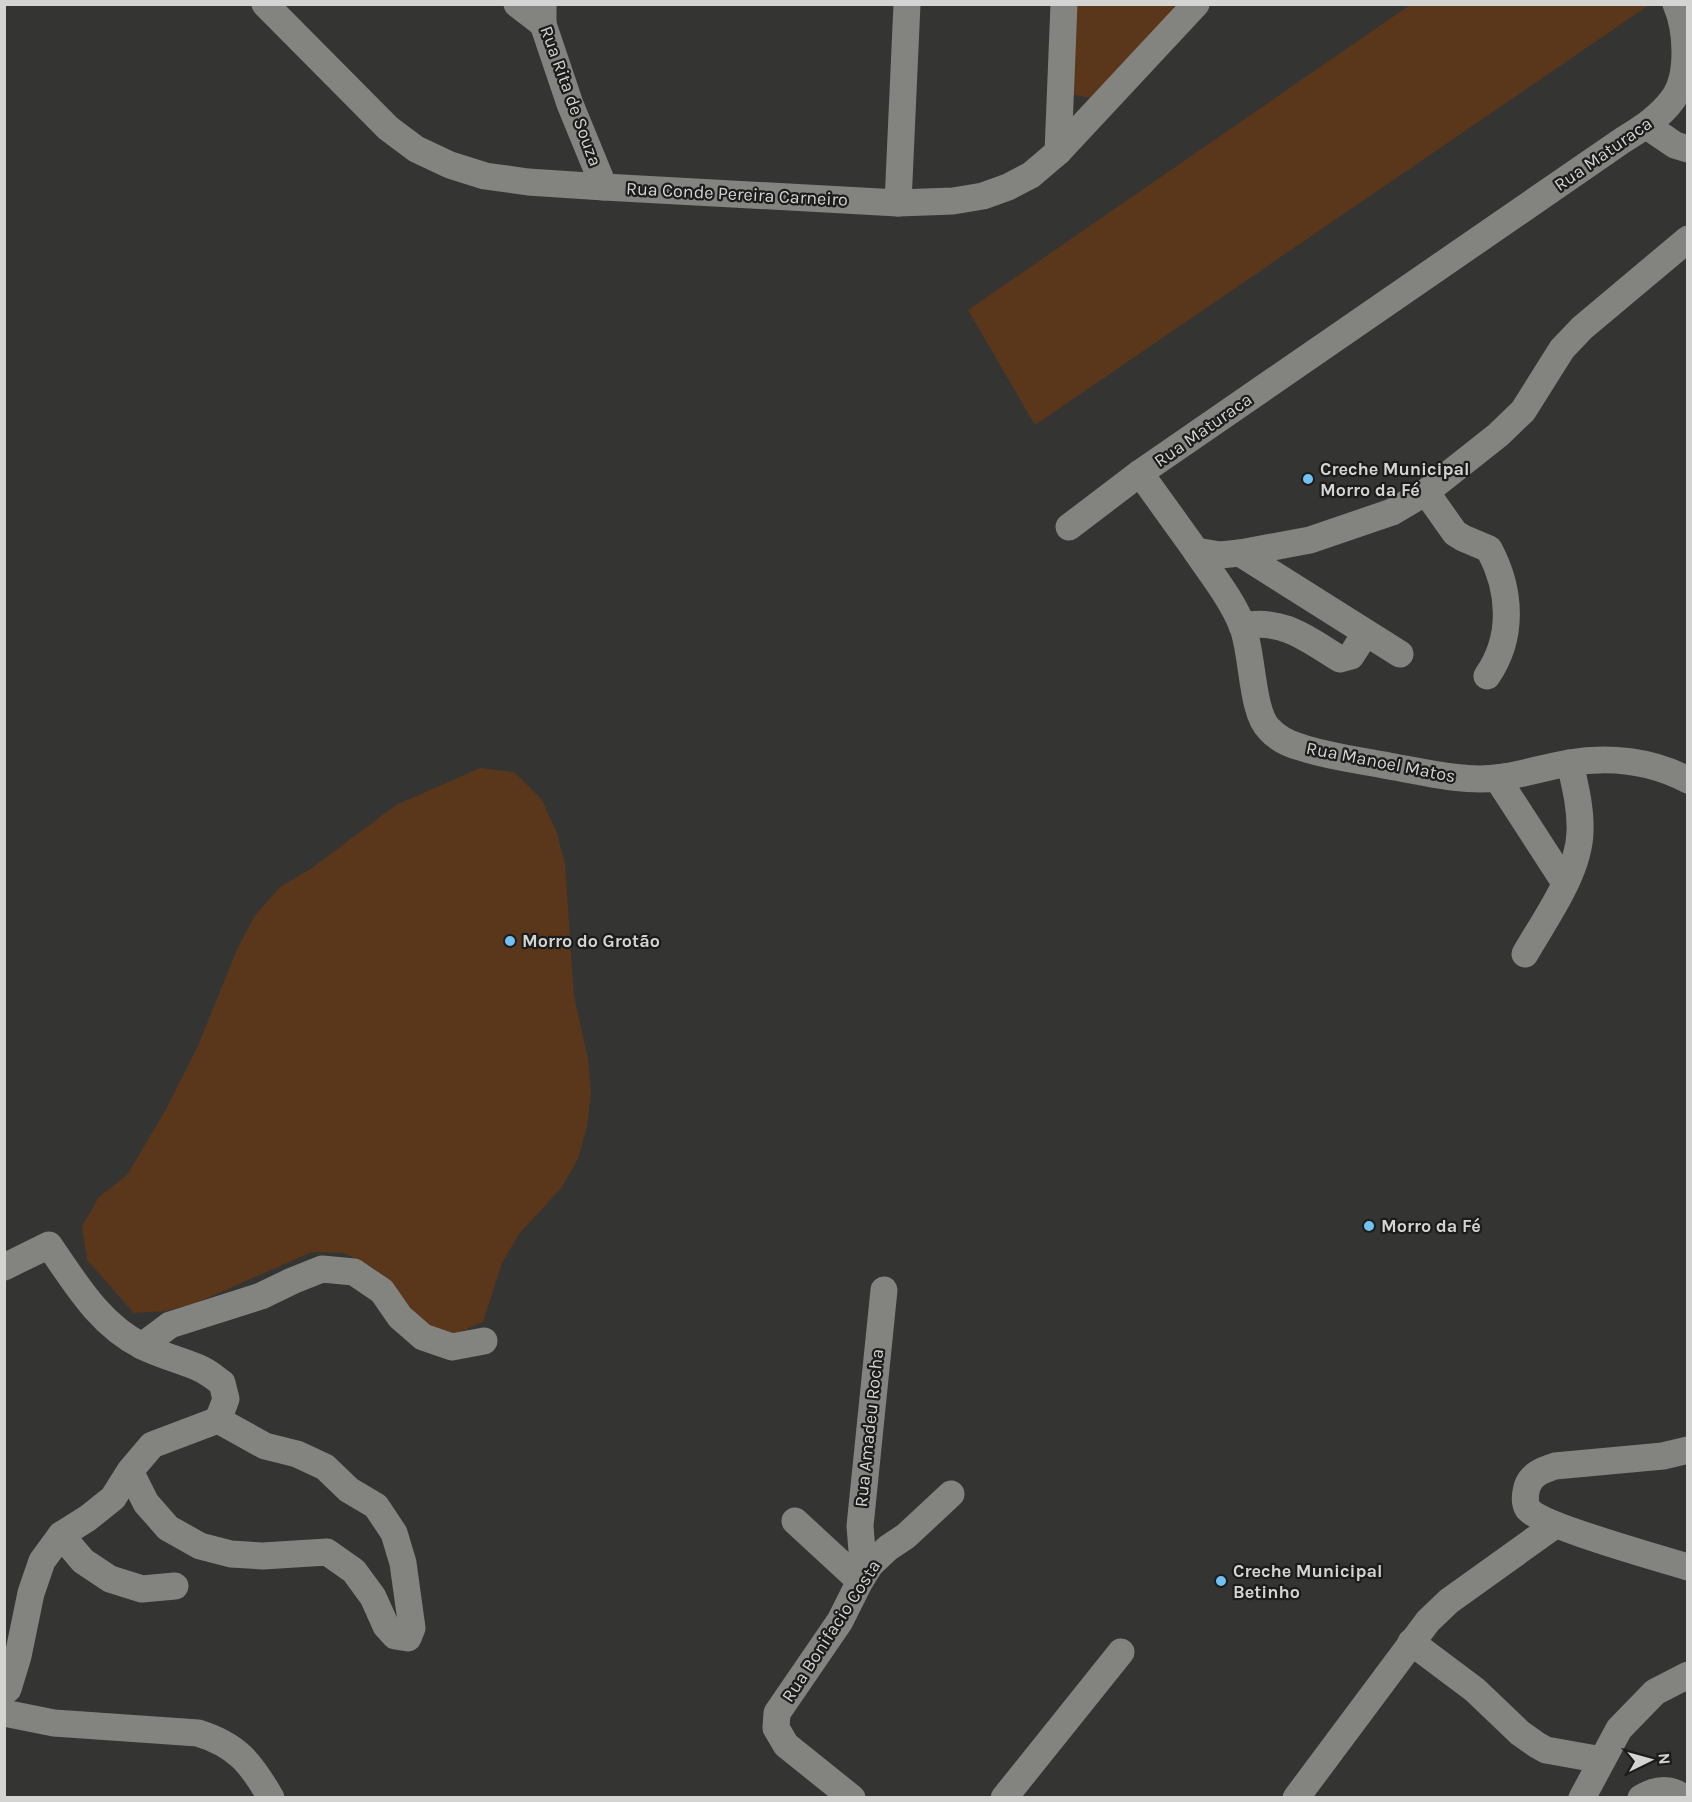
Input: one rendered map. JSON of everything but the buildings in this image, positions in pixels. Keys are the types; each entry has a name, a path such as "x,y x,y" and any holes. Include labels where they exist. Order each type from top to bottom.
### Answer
{"street":[{"name":"Rua Conde Pereira Carneiro","path":"265,4 388,128 416,149 450,165 485,176 528,182 897,203 953,201 983,195 1008,187 1031,175 1058,152 1196,4"},
{"path":"518,4 543,14"},
{"path":"897,203 907,4"},
{"path":"1058,152 1064,4"},
{"name":"Rua Maturaca","path":"1196,551 1140,473 1647,126 1674,98 1682,76 1686,49 1682,19 1676,4"},
{"name":"Rua Rita de Souza","path":"543,14 570,104 604,187"},
{"path":"1647,126 1675,144 1688,149"},
{"path":"1196,551 1220,555 1310,540 1392,512 1426,492 1498,435 1523,411 1562,349 1582,328 1688,239"},
{"path":"1069,527 1140,473"},
{"path":"1426,492 1455,533 1489,549 1505,590 1507,609 1505,636 1497,662 1487,676"},
{"name":"Rua Manoel Matos","path":"1196,551 1225,594 1242,626 1261,719 1268,729 1280,738 1299,747 1322,754 1448,776 1497,778 1570,763 1610,759 1649,765 1688,780"},
{"path":"1240,553 1400,654"},
{"path":"1242,626 1258,623 1286,628 1340,659 1351,656 1365,634"},
{"path":"1525,954 1565,883 1575,859 1580,833 1579,806 1570,763"},
{"path":"1497,778 1565,883"},
{"path":"4,1267 49,1245 91,1305 114,1329 170,1359 200,1368 222,1383 226,1398 218,1420 152,1445 130,1471 113,1498 88,1518 61,1535 42,1561 31,1593 18,1656 8,1689 4,1692"},
{"path":"142,1346 170,1325 261,1296 322,1269 354,1272 382,1291 400,1317 423,1337 452,1347 484,1341"},
{"name":"Rua Amadeu Rocha","path":"865,1573 860,1526 884,1290"},
{"path":"130,1471 146,1503 168,1528 200,1546 231,1554 263,1557 327,1552 354,1571 373,1597 386,1626 395,1636 408,1638 412,1628 403,1563 394,1533 376,1506 349,1490 325,1467 297,1454 265,1446 218,1420"},
{"path":"1688,1450 1664,1456 1555,1466 1542,1470 1530,1479 1525,1500 1533,1513 1555,1525 1688,1567"},
{"name":"Rua Bonifacio Costa","path":"852,1797 786,1745 776,1728 777,1713 840,1621 865,1573 888,1548 906,1536 951,1494"},
{"path":"795,1521 865,1573"},
{"path":"1296,1797 1411,1642 1449,1601 1555,1525"},
{"path":"61,1535 82,1561 110,1579 142,1589 175,1586"},
{"path":"1411,1642 1475,1690 1520,1733 1537,1745 1546,1750 1602,1760"},
{"path":"1004,1797 1121,1652"},
{"path":"1582,1797 1619,1729 1655,1692 1688,1675"},
{"path":"4,1713 54,1723 198,1733 219,1739 239,1753 271,1797"},
{"path":"1641,1797 1652,1791 1669,1790 1684,1797"}],"shaded area":[{"path":"1078,5 1173,5 1174,10 1090,98 1071,94"},
{"path":"1410,5 1649,5 1035,425 968,310"},
{"path":"480,768 514,772 542,800 557,833 565,864 574,996 588,1059 591,1092 587,1127 578,1159 562,1187 519,1234 502,1263 483,1322 451,1336 422,1321 374,1268 344,1253 312,1252 196,1303 166,1311 134,1313 87,1260 82,1226 99,1197 127,1175 165,1111 197,1048 238,947 254,917 280,887 312,868 396,805"}],"place":[{"name":"Creche Municipal Morro da Fé","path":"1308,479"},
{"name":"Morro do Grotão","path":"510,941"},
{"name":"Morro da Fé","path":"1369,1226"},
{"name":"Creche Municipal Betinho","path":"1221,1581"}]}
